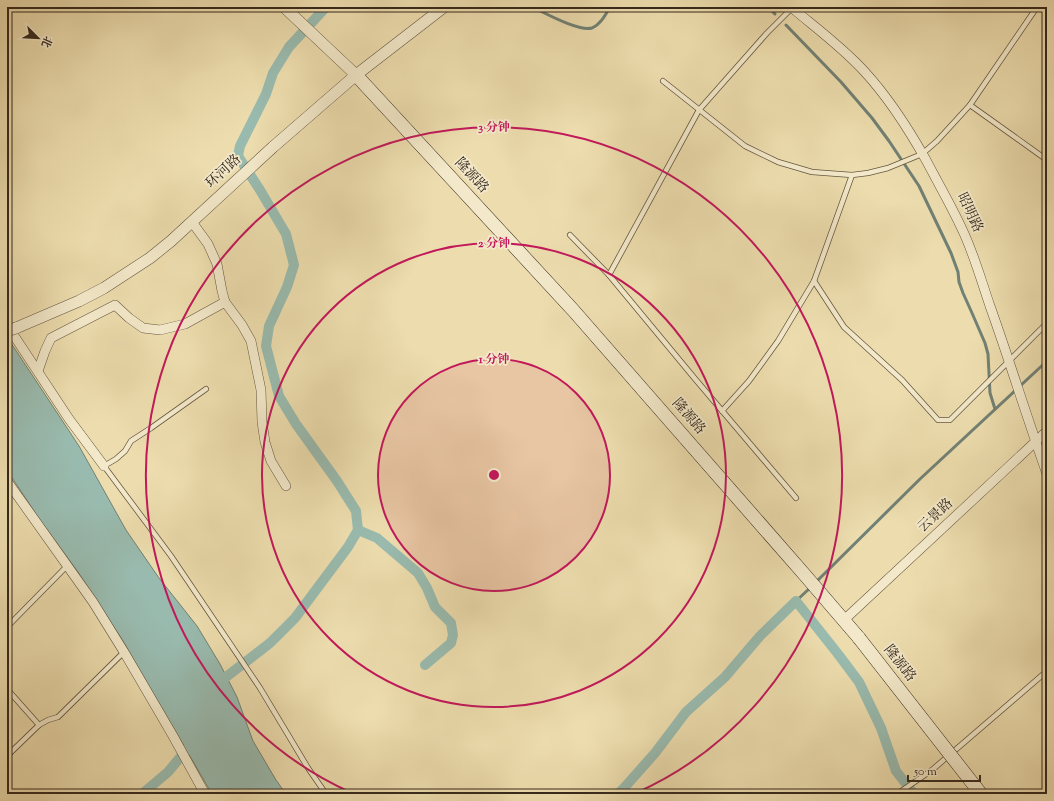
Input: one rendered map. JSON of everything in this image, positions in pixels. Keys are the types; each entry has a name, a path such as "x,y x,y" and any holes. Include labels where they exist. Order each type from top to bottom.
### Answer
{"main road":[{"name":"隆源路","path":"356,75 573,310 844,620 981,794"}],"street":[{"name":"环河路","path":"10,328 65,308 104,288 150,258 171,241 273,147 356,75 444,7"},
{"name":"昭明路","path":"792,7 864,72 889,102 910,132 946,196 963,230 978,270 1047,474"},
{"path":"288,10 356,75"},
{"path":"192,222 208,244 216,264 225,302 242,325 251,342 261,390 262,422 265,442 270,461 286,486"},
{"path":"38,371 51,338 115,305 143,328 160,330 185,324 225,302"},
{"path":"10,328 69,419 104,466"},
{"name":"云景路","path":"844,620 1047,431"},
{"path":"7,481 93,602 124,652 205,794"}],"lane":[{"path":"609,275 699,110 792,7"},
{"path":"663,81 745,146 778,162 812,172 852,175 868,173 888,168 922,154 937,141 970,105 1037,7"},
{"path":"970,105 1047,160"},
{"path":"722,411 749,381 778,341 814,281 852,175"},
{"path":"570,235 609,275 796,498"},
{"path":"814,281 844,327 902,380 938,420 950,420 1047,323"},
{"path":"206,390 131,441 125,451 116,459 104,466 171,556 260,688 308,768 326,794"},
{"path":"7,627 67,566"},
{"path":"7,756 39,725 58,717 124,652"},
{"path":"897,794 932,770 1047,672"},
{"path":"7,689 39,725"}],"water":[{"path":"7,337 79,446 126,530 159,578 197,626 220,664 237,697 253,741 286,794 212,794 123,641 78,572 38,517 7,470"}],"waterway":[{"path":"217,684 270,643 295,618 348,547 358,530 356,511 337,481 296,424 279,396 266,346 269,326 287,287 294,265 286,234 238,156 240,146 266,94 273,73 289,47 326,7"},
{"path":"532,7 571,25 586,28 592,28 598,24 603,19 610,7"},
{"path":"768,7 775,14"},
{"path":"786,25 841,82 872,118 919,186 951,253 958,272 959,282 963,293 985,343 988,354 990,393 995,409"},
{"path":"816,582 920,479 1047,361"},
{"path":"358,530 377,538 418,573 427,588 435,607 451,623 453,635 451,643 425,665"},
{"path":"796,601 810,588"},
{"path":"618,794 655,753 686,712 725,677 760,636 796,601 859,682 881,728 896,771 914,794"},
{"path":"142,794 168,772 188,748"}]}
